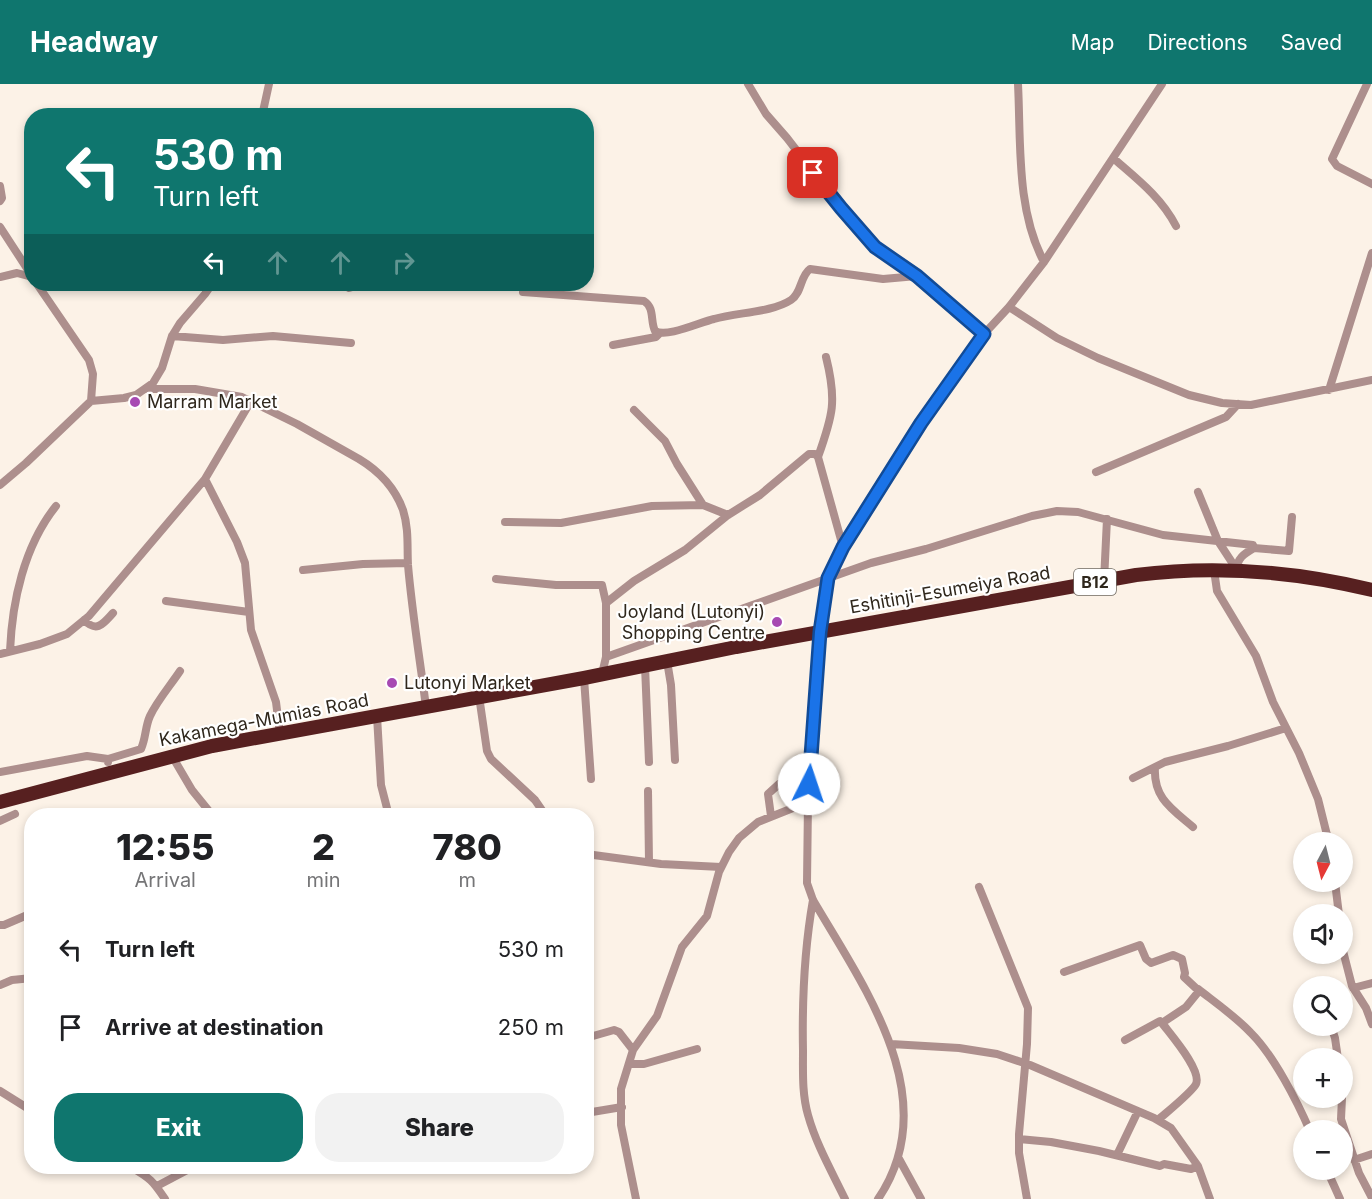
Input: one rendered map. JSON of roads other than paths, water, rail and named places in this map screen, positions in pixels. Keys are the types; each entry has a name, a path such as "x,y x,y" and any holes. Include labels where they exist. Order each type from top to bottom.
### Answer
{"highway":[{"name":"Eshitinji-Esumeiya Road","path":"820,632 1169,571 1237,570 1309,577 1372,590"},
{"name":"Kakamega-Mumias Road","path":"0,802 109,765 172,756 820,632"}],"street":[{"path":"264,108 269,84"},
{"path":"748,84 766,114 875,247 917,276 984,334"},
{"path":"1018,84 1024,191 1035,245 1044,262"},
{"path":"878,1199 888,1184 898,1157 903,1124 901,1084 891,1044 881,1020 813,900 807,883 808,802 820,632 828,578 843,547 921,423 984,334 1009,307 1044,262 1162,84"},
{"path":"1367,84 1332,159 1338,166 1372,184"},
{"path":"1113,158 1146,186 1167,208 1176,226"},
{"path":"0,186 2,198 0,201"},
{"path":"0,227 24,264"},
{"path":"1329,390 1372,253"},
{"path":"614,345 656,337 659,334 666,334 716,318 783,304 796,296 804,274 810,269 883,279 917,276"},
{"path":"0,277 17,273 24,275"},
{"path":"42,291 89,360 93,374 91,402"},
{"path":"0,485 91,402 124,398 145,389 158,376 172,336 180,323 207,291"},
{"path":"523,292 644,301 649,304 653,328 659,334"},
{"path":"1009,307 1057,338 1098,358 1189,395 1222,403 1251,405 1372,380"},
{"path":"172,336 223,340 273,336 351,343"},
{"path":"826,357 832,382 833,400 830,420 818,457 843,547"},
{"path":"145,389 195,389 251,401 359,459 372,467 389,483 402,508 407,526 408,563 426,707"},
{"path":"0,654 40,644 67,634 84,620 205,479 251,401"},
{"path":"1096,472 1226,417 1238,404"},
{"path":"634,410 665,441 676,464 704,505"},
{"path":"606,603 634,581 685,550 728,515 760,495 806,456 815,454 818,457"},
{"path":"205,479 237,542 244,562 254,639 276,702 280,734"},
{"path":"1198,492 1218,541 1237,570"},
{"path":"505,522 561,523 652,506 704,505 728,515"},
{"path":"10,651 11,626 28,555 48,516 56,506"},
{"path":"606,657 871,563 926,549 1032,516 1057,511 1078,512 1162,535 1251,544 1254,548"},
{"path":"1237,570 1237,562 1254,548 1289,551 1292,517"},
{"path":"1104,581 1107,519"},
{"path":"303,570 363,564 408,563"},
{"path":"1214,570 1218,591 1256,656 1273,702 1318,799 1326,832"},
{"path":"496,579 556,585 602,585 606,603 606,657 602,674"},
{"path":"166,602 249,612"},
{"path":"84,620 91,627 95,627 113,613"},
{"path":"667,661 671,685 675,760"},
{"path":"645,666 649,762"},
{"path":"0,772 87,756 109,765 141,748 146,739 146,728 150,716 180,671"},
{"path":"584,678 591,779"},
{"path":"479,696 487,751 491,759 535,800 540,808"},
{"path":"377,716 380,775 387,808"},
{"path":"1133,777 1165,762 1286,728"},
{"path":"172,756 192,790 207,808"},
{"path":"1155,768 1154,780 1158,792 1168,807 1193,827"},
{"path":"771,816 768,794 779,784"},
{"path":"648,791 649,862"},
{"path":"636,1199 621,1125 621,1089 633,1050 657,1016 682,947 707,916 721,867 729,852 748,830 771,816 808,802"},
{"path":"0,821 15,814"},
{"path":"594,855 721,867"},
{"path":"979,887 1026,998 1028,1008 1026,1063 1019,1116 1019,1153 1027,1199"},
{"path":"813,900 806,940 803,987 804,1100 817,1138 845,1199"},
{"path":"0,925 24,916"},
{"path":"1064,972 1140,945 1146,959 1152,963 1173,955 1182,959 1184,977 1232,1014 1273,1061 1304,1120"},
{"path":"0,985 12,980 24,979"},
{"path":"1372,983 1353,988 1366,1008 1372,1024"},
{"path":"1125,1040 1160,1021 1162,1023 1186,1007 1199,991 1198,988"},
{"path":"1158,1120 1196,1085 1198,1076 1162,1023"},
{"path":"594,1036 614,1030 619,1032 633,1050"},
{"path":"891,1044 959,1048 997,1054 1026,1063 1158,1120 1171,1128 1198,1166 1210,1199"},
{"path":"630,1064 644,1064 697,1049"},
{"path":"0,1091 24,1106"},
{"path":"594,1112 622,1107"},
{"path":"1342,1108 1341,1119 1354,1160 1372,1198"},
{"path":"1117,1155 1138,1111"},
{"path":"1019,1139 1051,1142 1160,1166 1164,1164 1191,1169 1198,1166"},
{"path":"1354,1160 1372,1154"},
{"path":"898,1157 921,1199"},
{"path":"144,1174 157,1186 165,1199"},
{"path":"157,1186 180,1174"},
{"path":"1331,1180 1340,1199"}],"place":[{"name":"Marram Market","path":"135,402"},
{"name":"Joyland (Lutonyi) Shopping Centre","path":"777,622"},
{"name":"Lutonyi Market","path":"392,683"}]}
